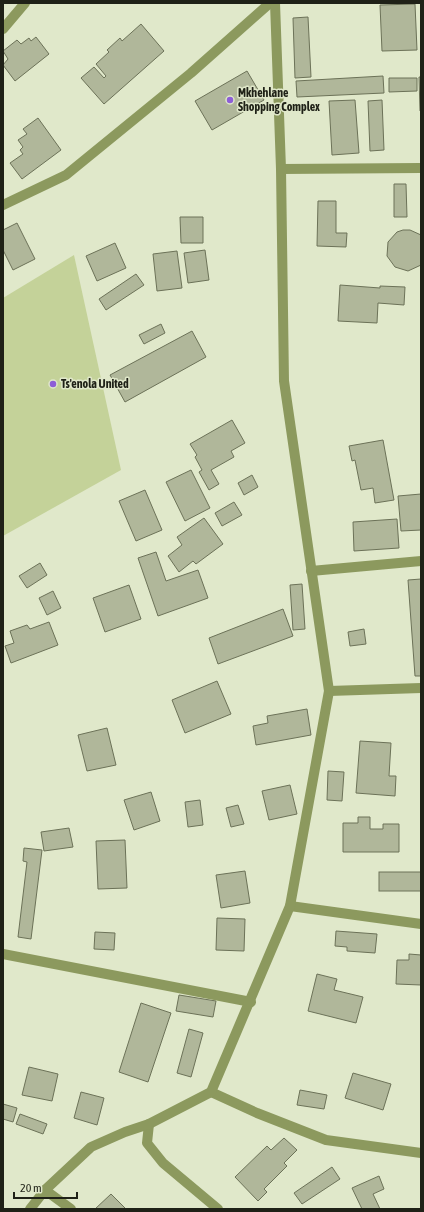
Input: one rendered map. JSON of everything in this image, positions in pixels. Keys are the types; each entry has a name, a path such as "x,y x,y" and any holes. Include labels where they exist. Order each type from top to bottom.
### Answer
{"street":[{"path":"3,29 25,3"},
{"path":"3,205 66,175 191,73 270,3"},
{"path":"30,1209 46,1190 91,1147 125,1132 149,1124 211,1092 251,1002 290,906 329,690 284,381 281,169 276,3"},
{"path":"281,169 421,168"},
{"path":"311,570 421,561"},
{"path":"329,690 421,688"},
{"path":"290,906 421,924"},
{"path":"3,954 251,1002"},
{"path":"211,1092 257,1113 326,1140 421,1153"},
{"path":"149,1124 147,1143 163,1162 218,1209"},
{"path":"46,1190 71,1209"}],"green space":[{"name":"Ts'enola United","path":"74,255 121,470 3,536 3,298"}],"building":[{"path":"415,4 417,50 382,51 380,5"},
{"path":"308,17 311,77 295,78 293,18"},
{"path":"141,24 164,51 104,104 81,78 94,67 104,78 106,76 96,64 109,52 107,50 120,38 122,41"},
{"path":"36,37 49,54 15,81 3,65 8,59 3,51 17,40 21,44 29,38 31,41"},
{"name":"Mkhehlane Shopping Complex","path":"247,71 264,100 212,130 195,101"},
{"path":"383,76 384,93 297,97 296,81"},
{"path":"419,77 421,77 421,111 420,111"},
{"path":"389,78 417,78 417,91 389,92"},
{"path":"355,100 359,153 332,155 329,101"},
{"path":"382,100 384,150 370,151 368,101"},
{"path":"38,118 61,150 22,179 10,163 23,154 20,150 23,147 18,140 27,134 23,129"},
{"path":"394,184 406,184 407,217 394,217"},
{"path":"318,201 336,201 336,233 347,233 346,247 317,246"},
{"path":"180,217 203,217 203,243 181,243"},
{"path":"17,223 35,259 13,270 3,250 3,230"},
{"path":"410,230 421,235 421,265 408,271 395,267 387,256 388,242 397,232"},
{"path":"115,243 126,268 97,281 86,256"},
{"path":"205,250 209,280 188,283 184,253"},
{"path":"177,251 182,288 157,291 153,254"},
{"path":"136,274 144,285 106,310 99,299"},
{"path":"340,285 380,288 380,286 405,287 404,305 378,303 377,323 338,321"},
{"path":"161,324 165,333 144,344 139,335"},
{"path":"192,331 206,357 125,402 110,375"},
{"path":"232,420 245,443 231,451 234,457 211,470 219,484 209,490 199,472 202,470 195,457 197,455 190,444"},
{"path":"383,440 394,500 375,503 373,488 361,490 355,460 352,461 349,446"},
{"path":"191,470 210,508 185,521 166,482"},
{"path":"252,475 258,487 244,495 238,483"},
{"path":"145,490 162,530 136,541 119,501"},
{"path":"421,494 421,530 401,531 398,496"},
{"path":"234,502 242,515 222,526 215,513"},
{"path":"204,518 223,544 196,564 193,561 179,572 168,556 182,545 177,537"},
{"path":"397,519 399,548 354,551 353,522"},
{"path":"156,552 166,581 198,570 208,598 158,616 138,558"},
{"path":"40,563 47,575 27,588 19,576"},
{"path":"421,579 421,676 415,676 408,580"},
{"path":"302,584 305,629 293,630 290,585"},
{"path":"129,585 141,619 105,632 93,598"},
{"path":"53,591 61,608 47,615 39,598"},
{"path":"283,609 293,636 218,664 209,638"},
{"path":"49,622 58,645 11,663 5,646 14,643 10,631 27,625 30,629"},
{"path":"364,629 366,644 350,646 348,632"},
{"path":"217,681 231,714 185,733 172,700"},
{"path":"307,709 311,735 256,745 253,726 268,723 267,716"},
{"path":"107,728 116,765 87,771 78,735"},
{"path":"360,741 391,743 389,776 396,776 395,796 356,793"},
{"path":"328,771 344,772 342,801 327,800"},
{"path":"290,785 297,814 269,820 262,791"},
{"path":"151,792 160,821 134,830 124,800"},
{"path":"200,800 203,825 188,827 185,802"},
{"path":"238,805 244,824 231,827 226,808"},
{"path":"358,817 370,817 370,829 383,829 383,824 399,824 399,852 343,852 343,823 358,823"},
{"path":"69,828 73,847 44,851 41,832"},
{"path":"125,840 127,888 98,889 96,841"},
{"path":"24,848 42,850 31,939 18,937 27,862 23,861"},
{"path":"245,871 250,903 221,908 216,875"},
{"path":"379,872 421,872 421,891 379,891"},
{"path":"217,918 245,919 244,951 216,950"},
{"path":"336,931 377,934 375,953 347,951 347,947 335,946"},
{"path":"95,932 115,933 114,950 94,949"},
{"path":"409,954 421,955 421,985 396,984 397,960 409,960"},
{"path":"317,974 337,979 334,990 363,997 356,1023 308,1011"},
{"path":"179,995 216,1001 213,1017 176,1011"},
{"path":"141,1003 171,1013 148,1082 119,1072"},
{"path":"189,1029 203,1033 191,1077 177,1073"},
{"path":"29,1067 58,1074 52,1101 22,1095"},
{"path":"353,1073 391,1084 383,1110 345,1098"},
{"path":"300,1090 327,1095 324,1109 297,1105"},
{"path":"81,1092 104,1098 97,1125 74,1118"},
{"path":"3,1104 17,1108 13,1122 3,1119"},
{"path":"20,1114 47,1124 43,1134 16,1124"},
{"path":"284,1138 297,1150 284,1163 287,1166 264,1189 267,1192 258,1201 235,1177 267,1146 271,1150"},
{"path":"332,1167 340,1179 302,1204 294,1193"},
{"path":"379,1176 384,1189 373,1194 380,1209 362,1209 352,1188"},
{"path":"111,1194 126,1209 95,1209"}],"place":[{"name":"Mkhehlane Shopping Complex","path":"230,100"},
{"name":"Ts'enola United","path":"53,384"}]}
